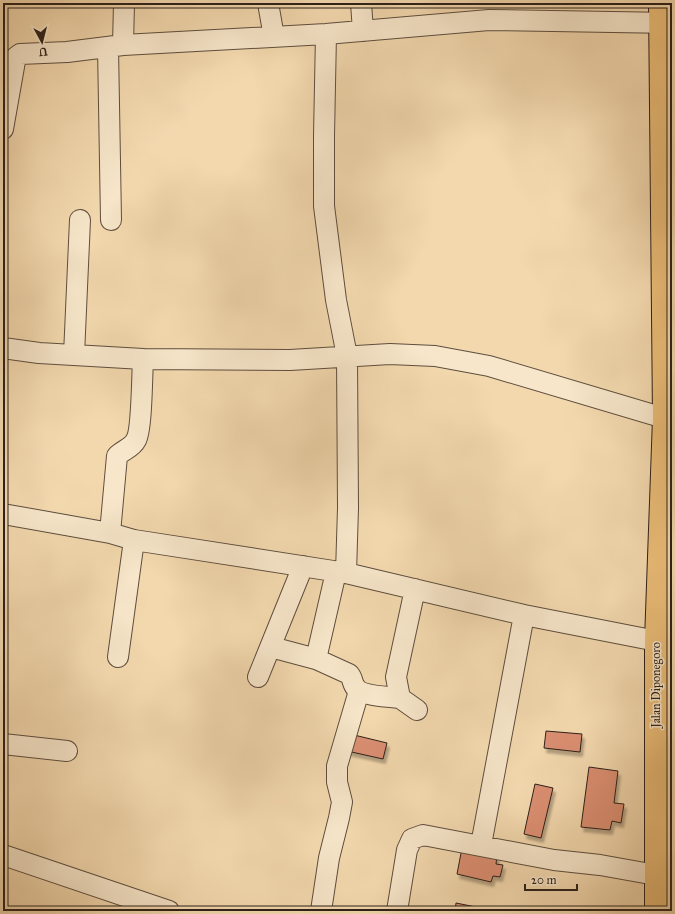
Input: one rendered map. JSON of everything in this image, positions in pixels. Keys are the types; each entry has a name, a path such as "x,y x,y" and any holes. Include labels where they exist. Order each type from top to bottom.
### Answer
{"main road":[{"name":"Jalan Diponegoro","path":"656,911 664,875 664,418 667,245 664,16"}],"street":[{"path":"111,220 115,46 124,3"},
{"path":"268,3 274,37"},
{"path":"361,3 363,31"},
{"path":"3,129 16,56 20,54 67,52 115,46 326,34 489,20 664,16"},
{"path":"316,659 341,572 348,508 347,356 336,300 324,206 326,34"},
{"path":"74,355 80,220"},
{"path":"3,348 39,353 143,359 290,360 390,354 435,356 481,365 664,418"},
{"path":"110,533 117,456 130,447 137,439 140,425 143,359"},
{"path":"3,514 110,533 134,540 341,572 524,615 664,642"},
{"path":"118,657 134,540"},
{"path":"258,677 302,566"},
{"path":"400,698 396,677 415,589"},
{"path":"481,845 524,615"},
{"path":"271,647 316,659 349,674 355,688 359,691 363,693 400,698 417,710"},
{"path":"321,911 329,858 342,802 337,782 337,766 359,691"},
{"path":"3,744 67,751"},
{"path":"397,911 407,850 412,839 423,835 554,860 600,865 664,875"},
{"path":"3,855 169,911"}],"building":[{"path":"546,731 582,734 580,752 544,748"},
{"path":"350,734 387,743 383,759 347,751"},
{"path":"589,767 618,771 614,803 624,804 621,823 612,821 610,830 581,827"},
{"path":"535,784 553,788 541,838 524,834"},
{"path":"462,848 497,856 496,864 503,865 500,877 493,876 491,882 457,874"},
{"path":"456,903 481,908 480,911 455,911"}]}
